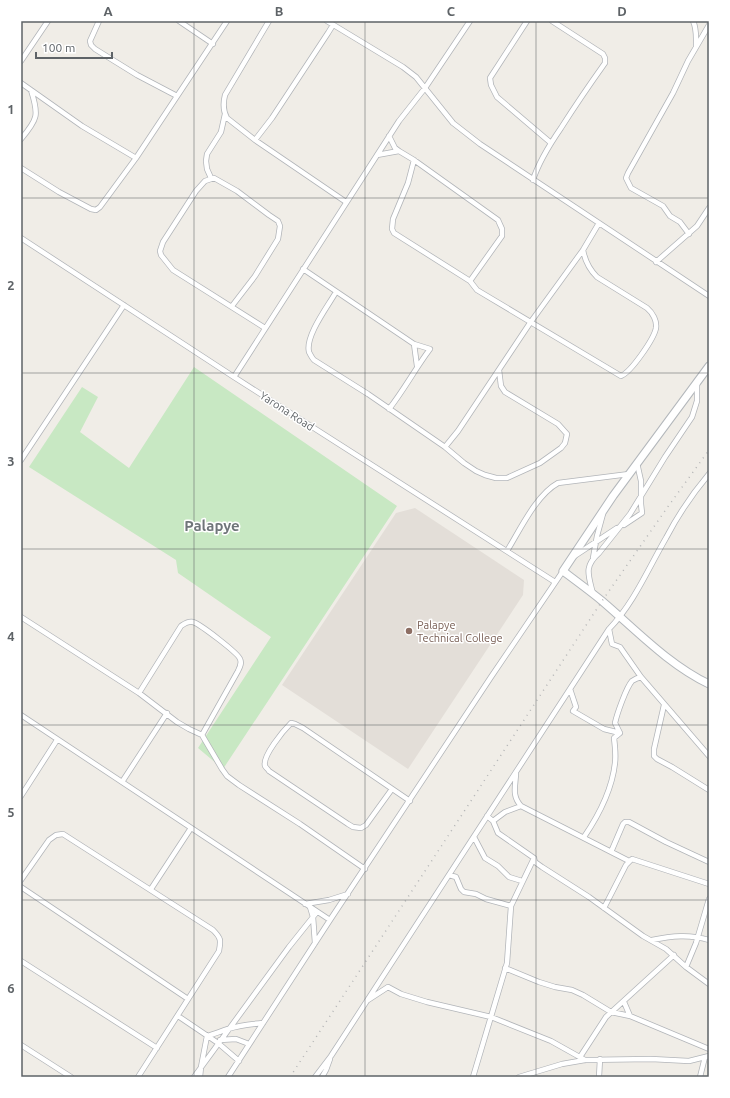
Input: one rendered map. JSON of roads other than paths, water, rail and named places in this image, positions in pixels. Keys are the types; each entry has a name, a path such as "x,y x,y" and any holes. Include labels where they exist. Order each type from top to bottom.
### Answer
{"street":[{"path":"21,61 48,21"},
{"path":"99,21 90,41 91,45 95,49 177,96"},
{"path":"179,21 212,44"},
{"path":"21,168 59,192 91,209 96,210 105,202 136,158 227,21"},
{"path":"212,178 207,169 207,154 221,132 225,114 225,96 269,21"},
{"path":"326,21 403,67 416,77 453,123 480,144 709,296"},
{"path":"234,377 389,136 425,88 470,21"},
{"path":"527,21 490,78 491,85 497,97 551,143"},
{"path":"533,180 537,168 551,143 605,63 603,54 552,21"},
{"path":"693,21 695,25 696,48"},
{"path":"255,140 272,118 333,25"},
{"path":"689,234 680,222 670,216 663,206 631,188 626,178 673,93 688,61 709,25"},
{"path":"21,83 82,126 136,158"},
{"path":"21,139 32,126 36,116 36,105 31,90"},
{"path":"225,114 227,118 255,140 346,202"},
{"path":"389,136 395,148 492,214 498,220 502,236 470,281"},
{"path":"377,155 399,151"},
{"path":"414,160 408,183 393,219 392,229 394,233 470,281 477,290 619,376 625,374 640,357 656,329 656,323 651,312 597,277 588,266 583,250"},
{"path":"232,306 278,239 280,226 278,221 237,191 217,178 212,178 205,181 196,191 163,242 160,251 164,259 173,270 265,328"},
{"path":"656,262 697,226 709,208"},
{"path":"445,447 530,323 583,250 599,223"},
{"name":"Yarona Road","path":"21,238 234,377 555,582"},
{"path":"303,269 414,344 430,349 417,366 402,393 389,409"},
{"path":"336,292 314,331 311,340 309,351 314,360 368,394 445,447 476,471 496,478 508,478 540,463 556,452 565,443 567,434 560,425 505,392 501,386 499,370"},
{"path":"21,460 124,306"},
{"path":"414,344 417,366"},
{"path":"228,1077 330,920 605,507 709,366"},
{"path":"593,558 599,553 630,514 692,417 697,401 697,382"},
{"path":"572,558 642,513 641,481 637,463"},
{"path":"507,552 539,499 549,488 558,483 629,474"},
{"path":"315,1077 331,1056 609,629 620,618 646,576 666,537 698,487 709,474"},
{"path":"593,594 588,574 605,507"},
{"path":"563,571 593,594 683,670 709,684"},
{"path":"21,617 139,693 177,722 202,735 227,776 365,869"},
{"path":"139,693 181,626 192,622 213,635 239,656 241,662 238,671 202,735"},
{"path":"609,629 612,644 620,647 641,677 709,756"},
{"path":"620,733 615,723 617,714 629,686 636,678 641,677"},
{"path":"570,689 576,707 573,711 604,730 620,733"},
{"path":"664,705 654,749 654,756 709,790"},
{"path":"122,782 167,713"},
{"path":"21,715 330,920"},
{"path":"392,789 366,825 361,828 353,827 269,771 265,766 265,760 282,732 291,723 295,724 410,801"},
{"path":"584,837 598,816 608,791 616,762 614,738 620,733"},
{"path":"22,793 58,740"},
{"path":"516,772 514,792 516,800 521,806 629,861"},
{"path":"493,821 511,808 521,806"},
{"path":"487,816 493,821 498,833 534,858 535,862 643,936 652,940 674,955 686,967 709,984"},
{"path":"612,852 623,824 625,822 629,822 666,842 709,862"},
{"path":"151,889 191,828"},
{"path":"21,880 49,840 56,835 63,834 213,930 221,940 219,951 138,1077"},
{"path":"474,837 485,858 498,866 509,877 522,882"},
{"path":"473,1077 507,963 511,906 534,858"},
{"path":"604,908 629,861 632,859 636,859 709,884"},
{"path":"449,875 456,877 461,889 464,892 476,894 486,899 511,906"},
{"path":"21,888 188,1000"},
{"path":"305,904 329,900 348,894"},
{"path":"686,967 709,899"},
{"path":"310,907 313,918 315,943"},
{"path":"194,1077 217,1041 257,992 289,947 317,912"},
{"path":"652,940 679,935 697,936 709,940"},
{"path":"582,1058 601,1024 611,1012 624,1002 674,955"},
{"path":"21,961 157,1048"},
{"path":"505,968 539,982 572,990 611,1012 630,1016 709,1050 700,1077"},
{"path":"365,1002 388,987 401,994 427,1002 491,1017 551,1040 582,1058"},
{"path":"624,1002 630,1016"},
{"path":"178,1016 217,1041 239,1061"},
{"path":"208,1036 248,1024 263,1023"},
{"path":"200,1077 208,1036"},
{"path":"217,1041 236,1039 249,1044"},
{"path":"21,1045 71,1077"},
{"path":"322,1077 331,1056"},
{"path":"519,1077 582,1058 689,1061 707,1057"},
{"path":"599,1077 600,1059"}],"railway":[{"path":"290,1077 602,601 709,450"}],"place":[{"name":"Palapye Technical College","path":"409,631"}],"district":[{"name":"Palapye","path":"212,526"}]}
